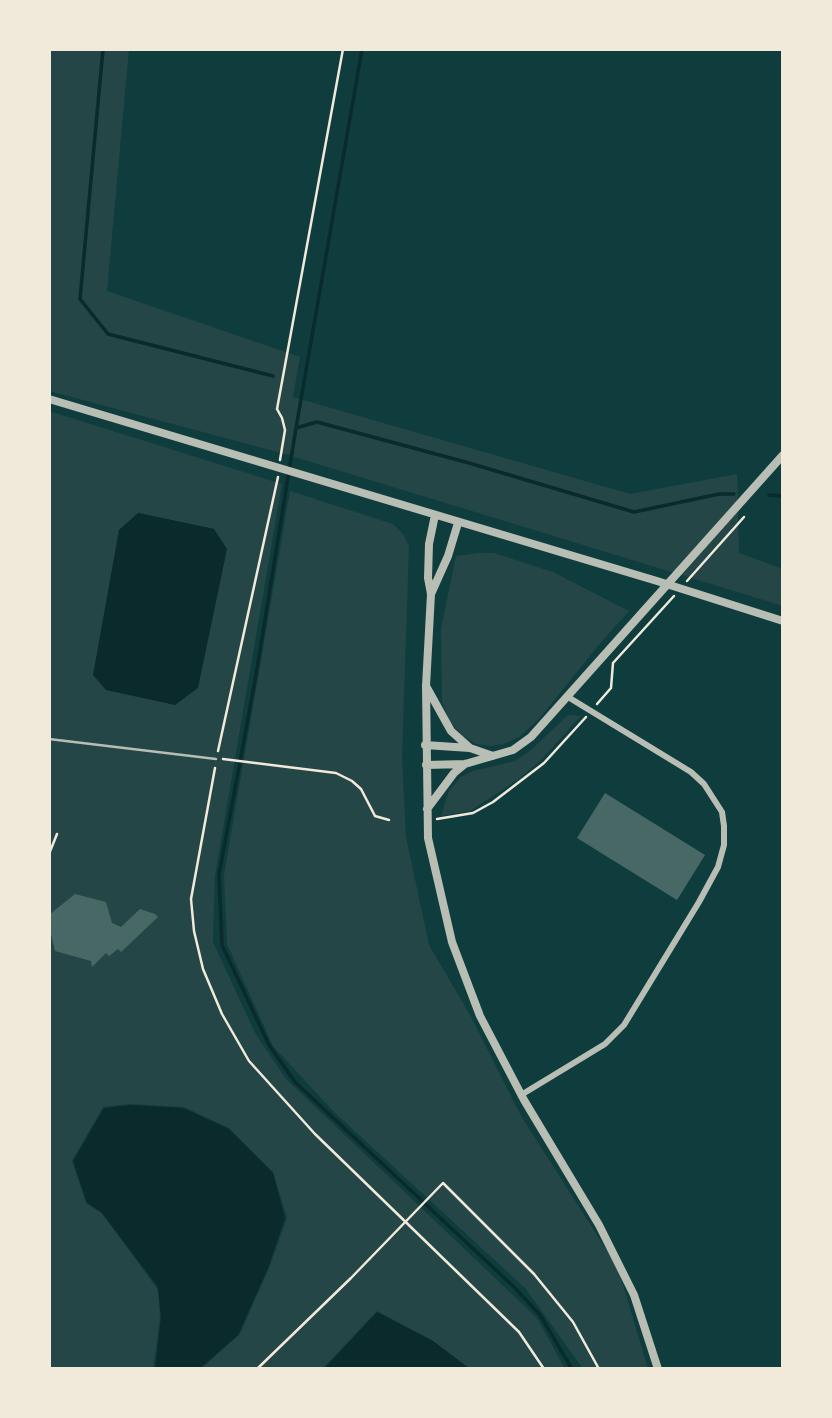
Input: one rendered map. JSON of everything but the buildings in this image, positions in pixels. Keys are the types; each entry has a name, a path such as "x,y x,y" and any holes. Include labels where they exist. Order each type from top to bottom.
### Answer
{"street":[{"path":"49,399 698,593 783,621"},
{"path":"426,765 465,764 513,750 531,737 783,455"},
{"path":"435,515 429,544 428,578 430,594 425,745 428,838 452,943 480,1016 521,1095 605,1237 634,1295 658,1369"},
{"path":"430,594 448,556 458,523"},
{"path":"426,685 451,731 470,748"},
{"path":"521,1095 605,1044 624,1025 699,902 718,867 724,845 722,812 704,784 691,772 568,697"},
{"path":"425,745 470,748 494,756"},
{"path":"427,810 454,774 465,764"}],"lane":[{"path":"49,739 216,759"}],"path":[{"path":"343,49 277,409 285,430 277,480 216,759 191,898 194,931 203,969 222,1014 249,1060 315,1134 519,1332 544,1369"},
{"path":"684,585 744,517"},
{"path":"437,819 473,813 493,802 544,763 611,688 613,663 675,595"},
{"path":"225,760 336,773 361,789 375,816 389,820"},
{"path":"49,854 57,834"},
{"path":"257,1369 443,1183 534,1274 573,1322 600,1369"}],"shaded area":[{"path":"49,49 129,49 107,291 300,357 293,397 630,494 737,474 739,553 783,569 783,606 285,454 49,391"},
{"path":"49,411 282,484 215,876 213,942 255,1033 286,1079 537,1318 565,1369 470,1369 433,1341 377,1311 322,1369 201,1369 240,1334 270,1266 287,1218 273,1172 229,1128 184,1107 130,1104 103,1107 72,1161 86,1203 102,1213 158,1290 160,1318 153,1369 49,1369","holes":["139,513 214,529 119,530"]},
{"path":"290,491 393,524 403,534 409,546 402,757 406,837 429,945 470,1015 521,1116 618,1268 648,1369 583,1369 526,1289 334,1112 273,1046 227,944 224,875"},
{"path":"138,513 214,529 227,549 198,688 175,705 106,690 93,675 119,530"},
{"path":"494,553 553,572 629,611 539,719 519,737 491,746 476,744 463,736 450,722 442,702 441,629 456,556"},
{"path":"568,715 581,716 540,761 519,779 470,811 441,816 449,791 461,777 473,771 515,761 531,750"},
{"path":"130,1105 183,1108 229,1129 273,1173 285,1218 268,1268 238,1335 199,1369 155,1369 161,1317 158,1287 101,1212 87,1203 73,1161 104,1108"},
{"path":"377,1312 433,1341 470,1369 324,1369"}],"waterway":[{"path":"103,49 80,299 108,334 273,376"},
{"path":"362,49 256,675 219,875 222,945 269,1045 295,1082 514,1287 540,1315 572,1369"},
{"path":"296,428 317,422 634,512 719,494 734,494"},
{"path":"769,495 783,496"}]}
